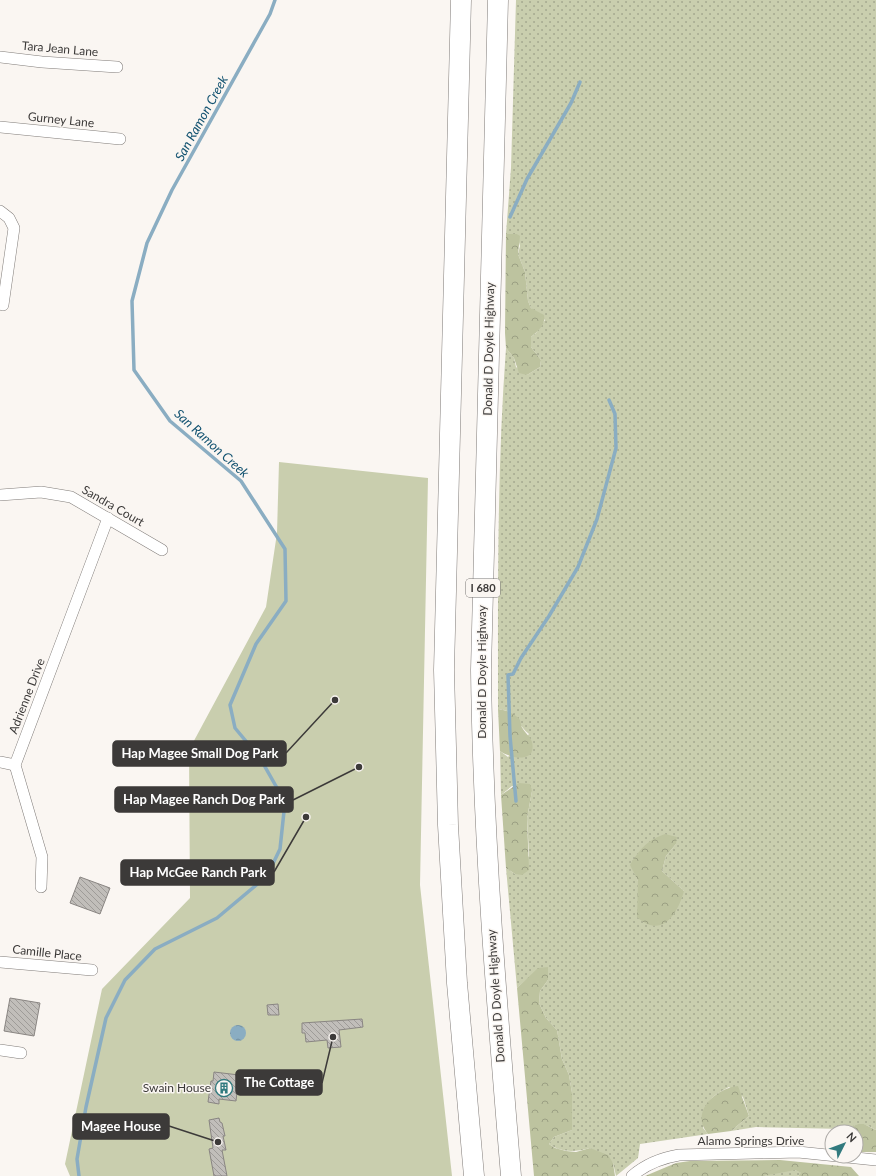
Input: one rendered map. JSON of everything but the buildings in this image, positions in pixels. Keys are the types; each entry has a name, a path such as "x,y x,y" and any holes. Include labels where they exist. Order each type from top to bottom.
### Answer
{"highway":[{"path":"461,0 444,670 448,825 457,984 474,1176"},
{"name":"Donald D Doyle Highway","path":"498,0 481,670 482,751 489,899 510,1176"}],"street":[{"name":"Tara Jean Lane","path":"0,57 42,62 117,67"},
{"name":"Gurney Lane","path":"0,127 120,140"},
{"path":"0,212 9,218 14,228 3,305"},
{"name":"Sandra Court","path":"0,495 41,492 71,496 162,550"},
{"name":"Adrienne Drive","path":"15,764 108,518"},
{"path":"0,762 15,764 42,857 41,887"},
{"name":"Camille Place","path":"0,962 92,970"},
{"path":"0,1050 22,1053"},
{"name":"Alamo Springs Drive","path":"632,1176 660,1158 679,1155 798,1152 876,1160"}],"green space":[{"path":"516,0 876,0 876,1130 864,1124 824,1124 824,1129 756,1127 731,1131 749,1116 743,1097 729,1087 715,1095 708,1103 703,1128 708,1134 640,1144 638,1158 616,1176 613,1163 590,1148 569,1151 559,1149 549,1144 554,1137 572,1130 572,1093 569,1075 562,1059 557,1030 546,1018 539,1003 540,991 548,980 527,979 517,988 506,868 515,874 529,856 527,818 532,791 512,786 501,795 500,751 508,757 529,734 514,715 505,710 498,709 500,483 506,348 514,358 516,367 527,375 540,367 541,360 531,347 531,337 536,333 545,320 531,308 528,301 525,272 518,254 520,246 517,234 506,234 511,168","holes":["676,844 666,856 662,871 684,891 638,888 638,881 631,865"]},
{"path":"506,234 517,234 520,236 518,254 525,272 528,301 531,308 544,315 543,325 531,337 531,347 541,360 540,367 527,375 519,373 514,358 506,348"},
{"path":"279,462 428,478 420,885 452,1176 70,1176 65,1164 102,989 190,898 189,750 266,607 277,533"},
{"path":"498,709 516,715 520,720 522,728 532,742 533,749 527,756 510,756 500,751"},
{"path":"519,783 530,784 532,791 527,818 529,870 522,875 515,874 506,868 501,795"},
{"path":"665,834 677,837 676,844 666,856 662,871 684,891 678,908 668,921 661,925 654,926 637,917 638,881 630,865 644,846 653,839"},
{"path":"548,967 548,980 540,991 539,1003 546,1018 557,1030 562,1059 569,1075 572,1093 572,1130 554,1137 549,1144 555,1148 566,1151 576,1152 590,1148 608,1155 613,1163 615,1176 534,1176 517,988 538,968"},
{"path":"738,1086 749,1116 731,1131 708,1134 703,1126 702,1118 703,1110 708,1102 721,1091"},
{"path":"864,1124 876,1130 876,1152 864,1152"},
{"path":"780,1160 851,1167 859,1176 798,1176 801,1173 795,1170 764,1176 645,1176 676,1163 690,1161"},
{"path":"787,1170 795,1170 802,1173 798,1176 764,1176"}],"water":[{"path":"235,1025 241,1025 246,1030 244,1039 241,1041 235,1041 230,1036 230,1030"}],"waterway":[{"name":"San Ramon Creek","path":"79,1176 77,1159 86,1107 106,1018 125,980 155,949 217,918 267,876 280,849 285,802 260,758 235,728 230,705 256,644 286,601 285,549 241,481 170,421 134,370 132,301 147,243 172,190 270,14 275,0"},
{"path":"510,217 527,179 571,103 580,82"},
{"path":"516,801 510,736 508,675 513,674 521,658 549,616 578,567 597,519 616,448 615,414 609,400"}],"place":[{"name":"Hap Magee Small Dog Park","path":"335,700"},
{"name":"Hap Magee Ranch Dog Park","path":"359,767"},
{"name":"Hap McGee Ranch Park","path":"306,817"},
{"name":"The Cottage","path":"333,1037"},
{"name":"Swain House","path":"224,1088"},
{"name":"Magee House","path":"218,1142"}]}
